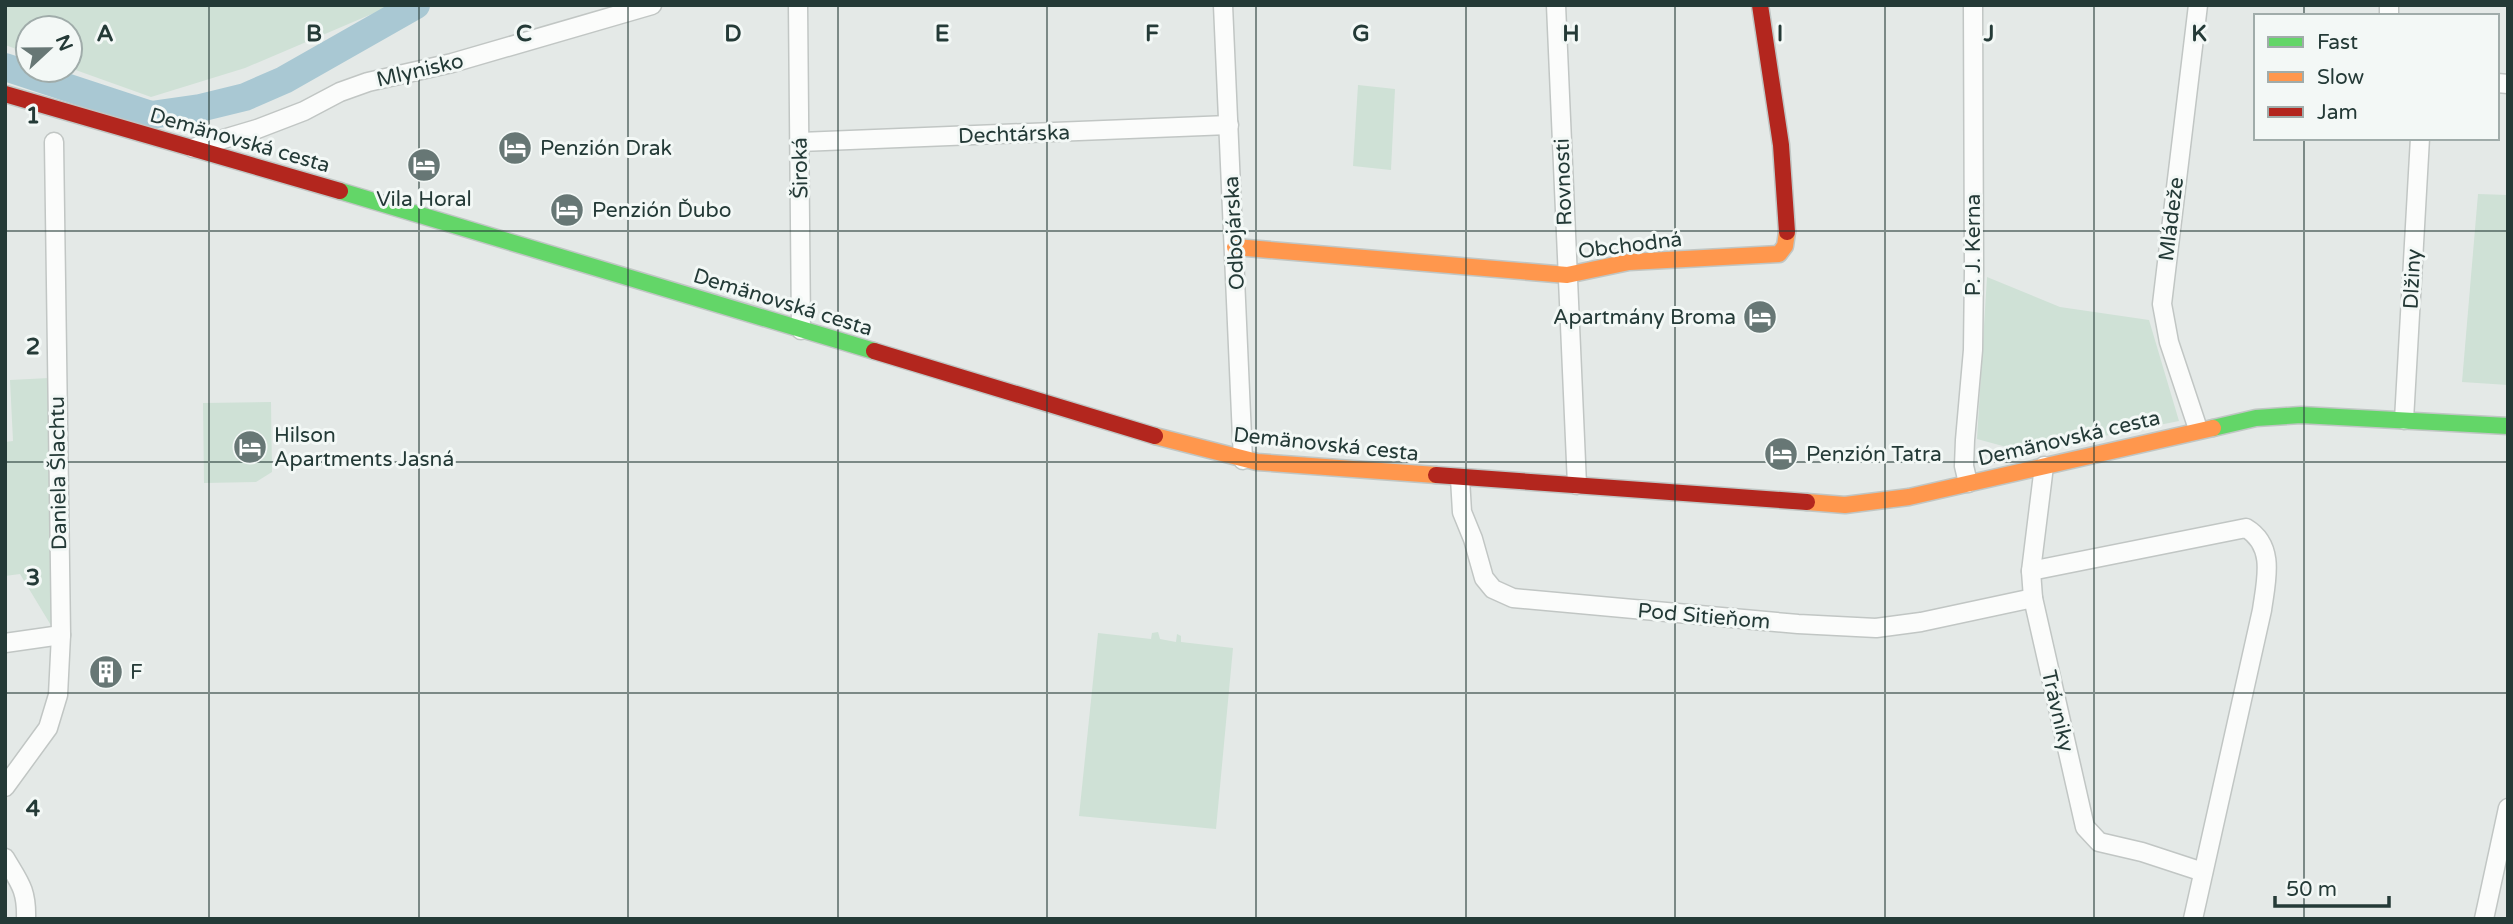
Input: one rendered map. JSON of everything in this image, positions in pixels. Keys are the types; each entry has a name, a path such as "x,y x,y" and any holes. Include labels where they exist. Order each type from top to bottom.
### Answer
{"main road":[{"name":"Obchodná","path":"1235,247 1567,275 1629,262 1774,255 1783,250 1787,234 1781,145 1760,5"},
{"name":"Demänovská cesta","path":"5,94 1191,447 1243,460 1846,505 1882,502 2256,418 2301,415 2508,426"}],"street":[{"name":"Mlynisko","path":"192,148 257,130 368,82 453,63 652,5"},
{"name":"Široká","path":"798,5 801,330"},
{"name":"Odbojárska","path":"1223,5 1243,460"},
{"name":"Rovnosti","path":"1556,5 1577,485"},
{"name":"P. J. Kerna","path":"1968,483 1964,466 1973,350 1973,5"},
{"name":"Mládeže","path":"2198,5 2162,304 2169,342 2198,429"},
{"name":"Dechtárska","path":"800,142 1229,125"},
{"name":"Dlžiny","path":"2404,420 2420,140"},
{"name":"Daniela Šlachtu","path":"5,787 48,727 58,695 61,635 54,142"},
{"name":"Trávniky","path":"2044,466 2031,571 2033,598 2085,827 2099,842 2142,852 2203,872"},
{"name":"Pod Sitieňom","path":"1460,478 1462,512 1484,578 1493,589 1513,598 1788,623 1876,628 1921,622 2033,598"},
{"path":"2031,571 2246,528 2265,548 2267,576 2262,610 2193,919"},
{"path":"5,643 61,635"},
{"path":"2484,919 2508,808"},
{"path":"5,858 22,885 26,919"}],"green space":[{"path":"5,5 393,5 245,68 151,97 84,73 84,14 14,14 14,48 5,45"},
{"path":"1358,85 1395,89 1391,170 1353,166"},
{"path":"2478,194 2508,195 2508,385 2462,382"},
{"path":"1987,277 2060,307 2149,320 2179,421 2025,452 1977,439"},
{"path":"49,378 52,627 20,574 5,576 5,442 13,441 10,380"},
{"path":"271,402 272,472 256,482 204,483 203,403"},
{"path":"1158,632 1160,639 1176,642 1177,634 1181,636 1181,642 1233,648 1216,829 1079,816 1098,633 1151,639 1152,633"}],"waterway":[{"path":"5,67 151,115 200,108 245,97 284,80 416,5"}],"traffic: fast":[{"path":"340,191 874,351"},
{"path":"2213,428 2256,418 2301,415 2508,426"}],"traffic: slow":[{"path":"1235,247 1567,275 1629,262 1779,254 1785,246 1787,232"},
{"path":"1807,502 1845,505 1909,497 2213,428"},
{"path":"1155,436 1257,462 1436,475"}],"traffic: jam":[{"path":"1760,5 1781,145 1787,232"},
{"path":"5,94 340,191"},
{"path":"874,351 1155,436"},
{"path":"1436,475 1807,502"}],"place":[{"name":"Penzión Drak","path":"515,148"},
{"name":"Vila Horal","path":"424,165"},
{"name":"Penzión Ďubo","path":"567,210"},
{"name":"Apartmány Broma","path":"1760,317"},
{"name":"Hilson Apartments Jasná","path":"250,447"},
{"name":"Penzión Tatra","path":"1781,454"},
{"name":"F","path":"106,672"}]}
